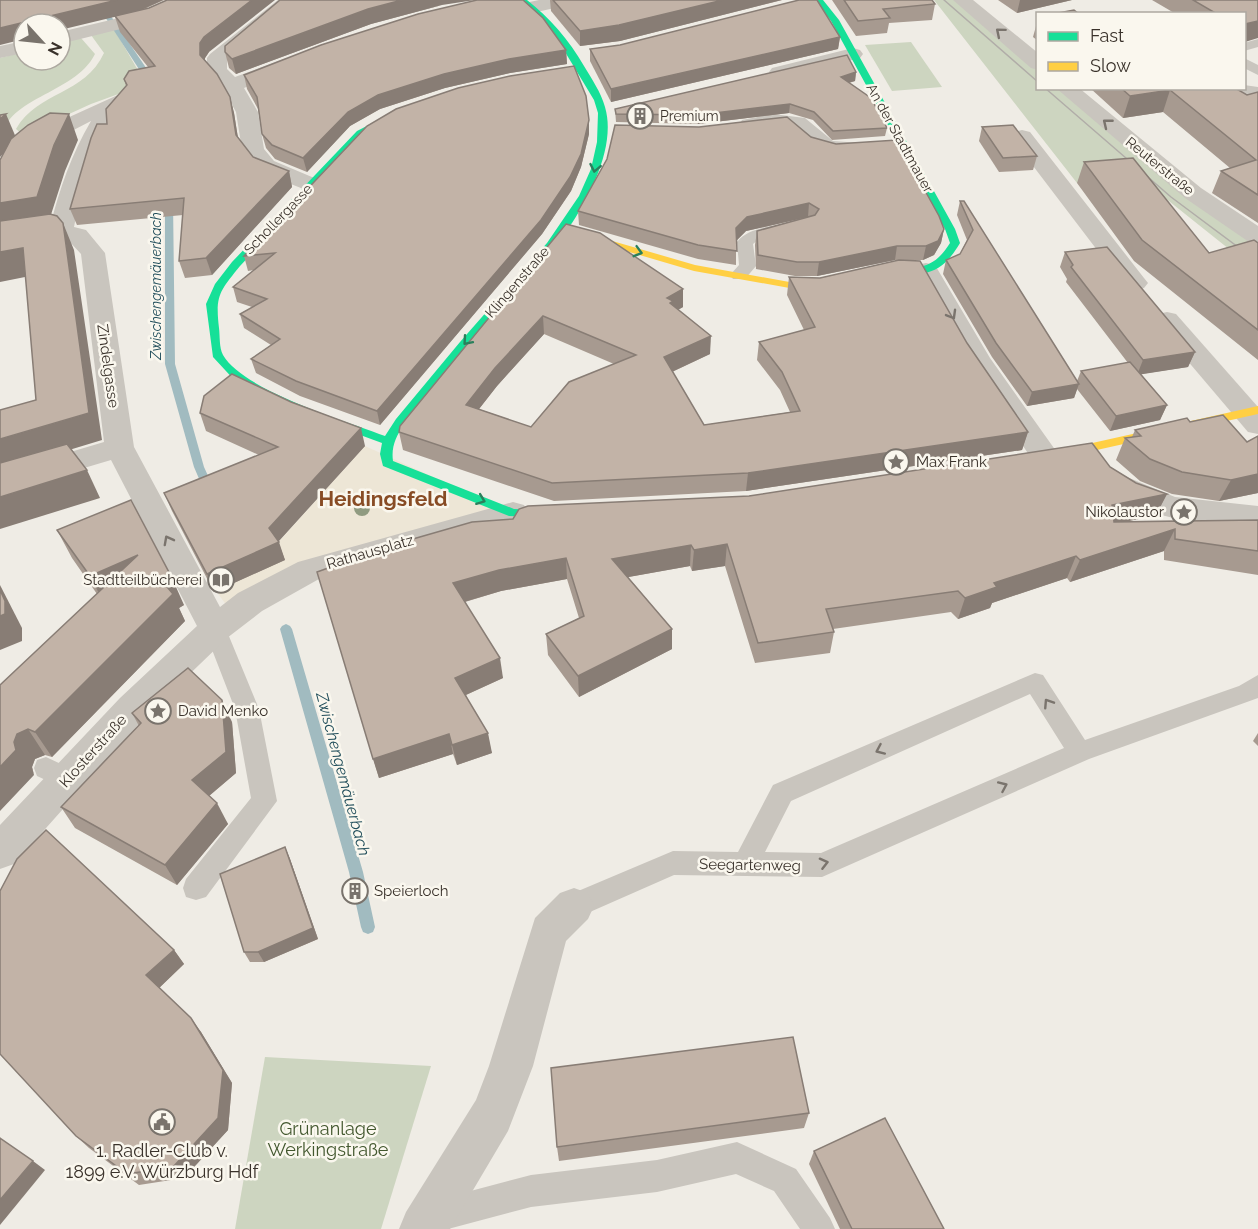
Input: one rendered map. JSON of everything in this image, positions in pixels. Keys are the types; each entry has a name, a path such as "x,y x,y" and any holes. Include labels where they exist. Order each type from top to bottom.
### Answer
{"street":[{"path":"72,35 146,17 184,0"},
{"path":"290,0 217,58 217,71 231,85 247,112 253,150 266,166 311,185"},
{"path":"527,4 566,0"},
{"path":"963,0 1036,62"},
{"name":"An der Stadtmauer","path":"812,1 835,20 950,229 955,243 946,262 926,270"},
{"path":"527,4 554,28 579,63 609,124 624,107"},
{"path":"563,73 596,53"},
{"path":"761,76 853,54"},
{"path":"231,85 305,57"},
{"name":"Reuterstraße","path":"1068,90 1193,193 1258,237"},
{"path":"0,184 10,161 29,144 83,117 114,105 85,150 70,193 61,231 0,240"},
{"name":"Schollergasse","path":"387,441 307,411 242,381 218,355 212,330 211,304 220,284 360,133 389,116 411,109"},
{"path":"732,127 789,121 803,127 819,145 828,149 904,144"},
{"name":"Klingenstraße","path":"387,441 450,360 562,230 593,178 609,124"},
{"path":"1022,137 1120,265 1254,416"},
{"path":"562,230 694,268 795,286 816,286 850,279"},
{"name":"Zindelgasse","path":"61,231 77,235 93,253 119,447 215,629"},
{"path":"873,274 895,269 926,270 978,360 1041,459 1254,416"},
{"path":"387,441 384,453 387,463 513,513 546,515 570,513"},
{"path":"0,483 119,447"},
{"path":"1089,448 1113,480 1169,508 1184,512 1258,517"},
{"name":"Rathausplatz","path":"215,629 250,602 309,570 513,513"},
{"name":"Klosterstraße","path":"0,852 57,773 132,708 215,629"},
{"name":"Seegartenweg","path":"426,1223 492,1115 511,1066 549,931 574,906"}],"lane":[{"path":"739,275 748,266 745,242 753,236 807,224"},
{"path":"196,888 264,801 247,709 215,629"},
{"path":"745,865 782,793 1035,682 1080,752"},
{"name":"Seegartenweg","path":"574,906 673,863 822,865 1080,752 1248,693 1258,684"},
{"path":"426,1223 531,1191 657,1176 737,1158 785,1180 819,1229"}],"green space":[{"path":"934,0 959,0 1036,67 1036,90 1062,90 1258,245 1244,261 1140,178 1077,183"},
{"path":"114,29 146,84 91,104 23,135 16,129 36,107 74,85 96,67 104,53 91,35"},
{"path":"81,38 95,54 85,68 72,79 25,106 13,116 4,129 0,145 0,58 12,55 12,72 72,72 72,40"},
{"path":"911,42 942,87 892,91 865,45"},
{"name":"Grünanlage Werkingstraße","path":"265,1057 431,1066 381,1229 235,1229"}],"shaded area":[{"path":"365,446 513,513 390,545 233,614 216,591 284,560 275,546"}],"building":[{"path":"0,0 117,0 67,12 12,12 12,25 0,28"},
{"path":"167,0 252,0 204,37 200,43 200,55 217,74 230,97 236,135 253,157 289,171 206,258 179,261 184,198 70,209 97,124 107,124 106,109 127,85 124,79 129,71 155,66 115,16 149,8"},
{"path":"280,0 402,0 368,9 232,59 225,52 225,46"},
{"path":"477,0 523,0 543,18 566,50 509,59 444,74 378,95 348,112 303,158 272,145 262,134 257,97 244,75 321,45 418,14"},
{"path":"553,0 723,0 619,25 580,31"},
{"path":"799,0 817,0 840,37 611,89 590,49 620,45"},
{"path":"844,0 932,0 935,4 883,9 890,18 858,21"},
{"path":"1193,0 1258,0 1258,21 1246,24 1246,12 1214,12"},
{"path":"847,55 856,72 841,77 871,98 887,128 833,131 814,112 790,104 698,115 616,114 615,109"},
{"path":"574,66 586,96 589,120 581,154 570,177 541,220 377,411 296,381 251,359 280,339 240,314 267,299 233,287 275,253 244,256 367,126 396,109 458,88 510,76"},
{"path":"1123,90 1170,90 1130,96"},
{"path":"1170,90 1238,90 1247,95 1258,92 1258,195 1221,171 1256,160"},
{"path":"50,113 69,114 54,145 37,197 0,203 0,160 11,139 28,125"},
{"path":"787,117 811,137 836,144 897,140 939,216 944,229 938,241 926,246 897,246 819,262 797,262 758,255 757,231 815,215 819,209 809,203 747,217 736,228 737,251 698,245 578,211 607,159 615,125 699,127"},
{"path":"1013,125 1037,156 1003,158 982,127"},
{"path":"1133,158 1209,253 1254,240 1258,243 1258,330 1142,240 1084,162"},
{"path":"960,201 964,201 1079,384 1032,392 996,343 946,260 960,254 973,230"},
{"path":"50,214 57,216 63,223 89,413 0,439 0,410 36,400 23,248 0,252 0,221"},
{"path":"566,224 600,233 683,289 667,298 673,301 670,303 711,336 664,357 704,425 800,411 782,372 759,342 815,327 789,277 820,278 899,260 920,261 967,343 1028,432 748,473 552,483 399,432 400,426","holes":["543,316 636,355 569,382 531,427 466,405 495,368"]},
{"path":"1107,247 1195,352 1143,360 1071,267 1073,265 1065,252"},
{"path":"1130,362 1167,405 1116,416 1081,371"},
{"path":"232,374 291,402 361,428 269,528 279,542 207,574 164,493 278,447 200,413 204,396"},
{"path":"1223,415 1247,442 1258,436 1258,474 1231,480 1182,472 1150,459 1125,438 1141,436 1135,430 1187,418 1190,422"},
{"path":"1092,443 1110,467 1136,483 1167,494 1112,505 1114,522 1258,520 1258,551 1175,539 1175,529 1080,560 1076,556 994,583 997,587 965,598 958,591 826,609 834,632 758,643 727,544 694,550 691,545 612,559 672,629 578,676 546,634 584,616 566,558 499,570 453,583 500,658 455,678 488,733 452,745 449,734 373,759 317,572 392,545 472,522 513,519 519,509 528,506 749,496"},
{"path":"67,444 87,470 0,497 0,463"},
{"path":"131,500 172,578 163,582 173,594 35,732 28,729 17,734 14,742 16,750 0,767 0,685 138,555 90,576 57,530"},
{"path":"0,590 5,601 5,614 0,616"},
{"path":"188,668 222,700 226,752 192,780 217,803 165,865 61,807 141,723 132,713"},
{"path":"46,830 174,950 146,975 191,1018 223,1070 218,1118 173,1167 127,1174 76,1136 0,1054 0,891 17,859"},
{"path":"285,847 313,928 258,952 244,952 220,874"},
{"path":"793,1037 809,1113 557,1147 551,1068"},
{"path":"885,1118 944,1229 852,1229 814,1151"},
{"path":"0,1138 33,1161 0,1200"}],"waterway":[{"name":"Zwischengemäuerbach","path":"97,0 151,81"},
{"name":"Zwischengemäuerbach","path":"169,201 170,364 204,478"},
{"name":"Zwischengemäuerbach","path":"286,629 356,872 368,927"}],"tram line":[{"path":"944,0 1036,80"},
{"path":"1047,90 1171,197 1258,262"}],"traffic: fast":[{"path":"522,0 544,19 562,40 578,63 601,106 602,142 595,169 584,196 568,221 400,422 390,438 386,454 387,463 513,513 560,514"},
{"path":"819,0 835,20 950,229 955,243 948,255 933,268 882,272"},
{"path":"387,441 307,411 242,381 217,355 211,304 220,284 236,264 360,133 401,112"}],"traffic: slow":[{"path":"578,234 694,268 795,286 832,283"},
{"path":"1052,456 1258,410"}],"place":[{"name":"Premium","path":"640,116"},
{"name":"Max Frank","path":"896,462"},
{"name":"Nikolaustor","path":"1184,512"},
{"name":"Stadtteilbücherei","path":"221,580"},
{"name":"David Menko","path":"158,711"},
{"name":"Speierloch","path":"355,891"},
{"name":"1. Radler-Club v. 1899 e.V. Würzburg Hdf","path":"162,1122"}],"district":[{"name":"Heidingsfeld","path":"383,498"}]}
